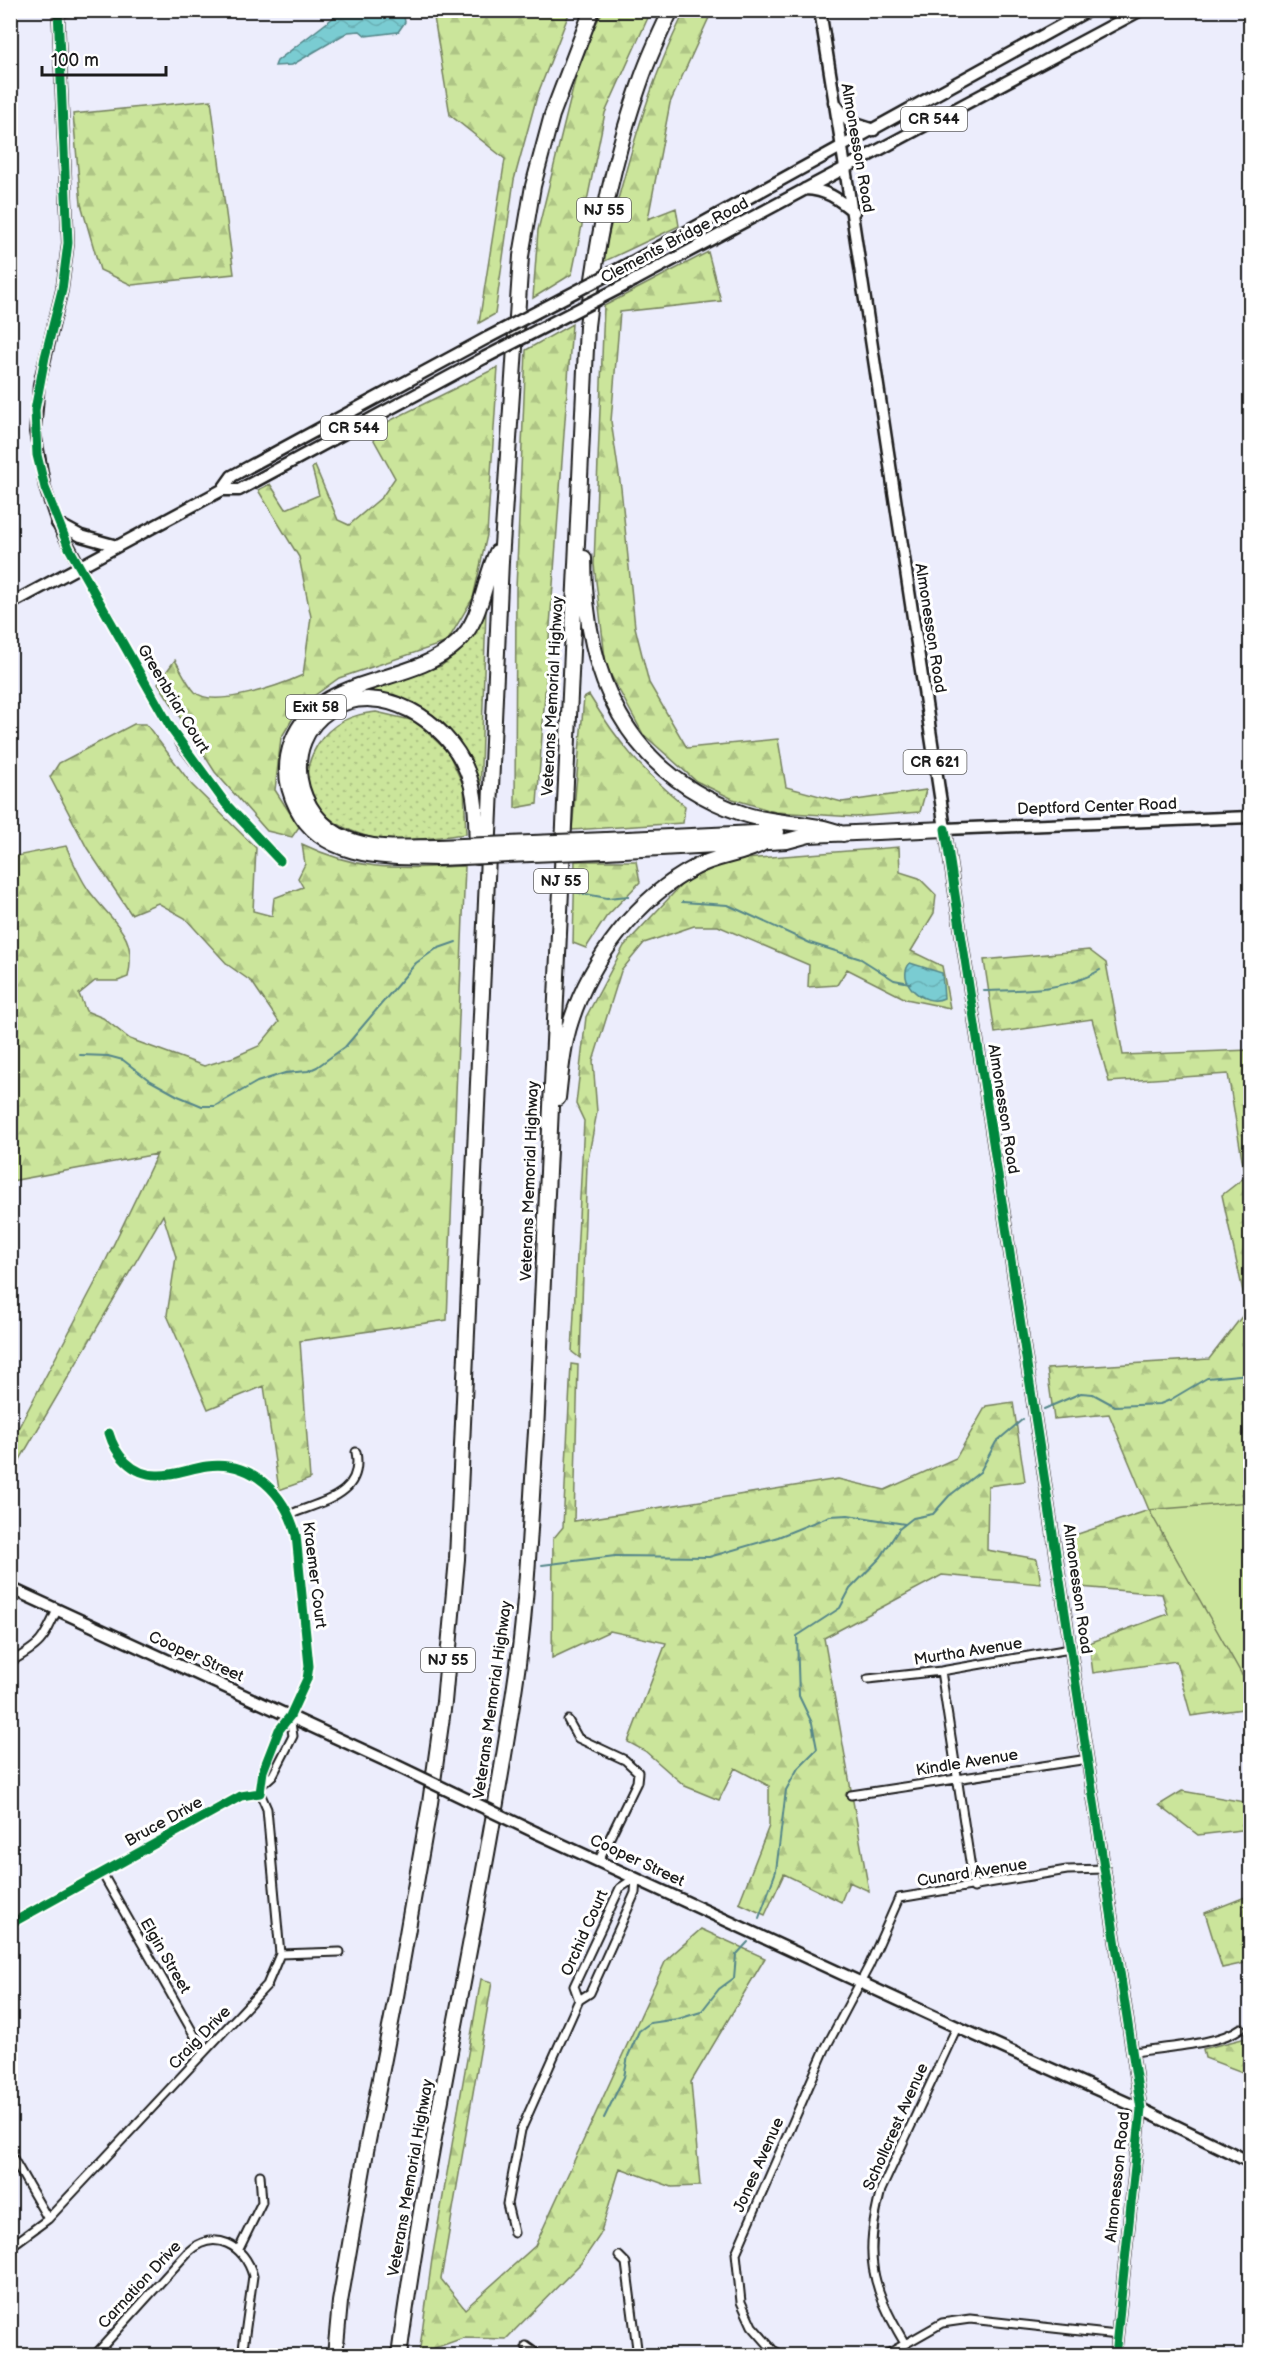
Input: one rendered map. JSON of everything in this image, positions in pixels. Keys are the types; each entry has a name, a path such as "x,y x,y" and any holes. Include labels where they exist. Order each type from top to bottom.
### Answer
{"highway":[{"name":"NJ 55","path":"335,2355 342,2290 395,2002 444,1702 457,1559 503,539 514,343 527,219 552,115 592,10"},
{"name":"Veterans Memorial Highway","path":"399,2355 427,2176 516,1684 526,1594 587,326 607,192 640,80 670,10"},
{"path":"577,527 584,543 588,620 596,661 617,712 639,742 678,780 720,804 768,820 821,825 843,834"},
{"name":"Exit 58","path":"503,539 494,558 483,597 460,640 438,659 339,693 320,703 302,723 288,752 286,769 292,799 308,825 323,838 342,848 371,855 765,842 808,836"},
{"path":"438,853 366,844 347,839 319,820 303,796 298,766 307,735 329,711 344,703 361,699 390,703 415,713 440,731 450,743 467,770 472,786 478,879 485,904"},
{"path":"606,846 786,832 808,836 945,828"},
{"name":"Exit 58","path":"545,1234 565,1043 571,1021 589,978 615,938 655,895 697,866 751,850 765,842"}],"main road":[{"name":"Almonesson Road","path":"820,10 854,212 945,828"},
{"name":"Clements Bridge Road","path":"10,604 222,490 232,477 842,148 1089,10"},
{"name":"Clements Bridge Road","path":"222,490 238,490 1141,10"},
{"path":"834,102 849,122 860,128 874,130"},
{"path":"802,189 820,190 832,194 854,212"},
{"path":"57,523 86,538 117,546"},
{"name":"Deptford Center Road","path":"945,828 1251,817"},
{"name":"Cooper Street","path":"10,1588 860,1980 957,2027 1141,2109 1251,2162"}],"street":[{"path":"80,567 57,523 42,478 35,432 39,384 62,290 68,243 58,12 83,10"},
{"name":"Greenbriar Court","path":"80,567 181,745 226,804 280,861"},
{"name":"Almonesson Road","path":"945,828 1141,2109 1114,2355"},
{"name":"Kraemer Court","path":"109,1433 113,1448 136,1470 156,1475 207,1466 237,1468 251,1473 272,1488 291,1514 296,1535 309,1666 308,1679 290,1716"},
{"path":"291,1514 339,1494 349,1486 357,1476 356,1452"},
{"path":"10,1662 36,1648 45,1637 57,1610"},
{"name":"Murtha Avenue","path":"868,1679 941,1671 1071,1649"},
{"path":"941,1671 974,1888"},
{"path":"263,1784 273,1775 293,1736 290,1716"},
{"path":"260,1793 263,1771 279,1730 290,1716"},
{"path":"568,1720 578,1738 626,1760 638,1772 637,1782 598,1860"},
{"name":"Kindle Avenue","path":"851,1795 1088,1759"},
{"name":"Bruce Drive","path":"10,1924 241,1796 260,1793"},
{"name":"Craig Drive","path":"10,2247 48,2219 267,1985 280,1954 267,1809 260,1793"},
{"name":"Cunard Avenue","path":"860,1980 869,1966 899,1898 974,1888 1067,1870 1105,1869"},
{"name":"Elgin Street","path":"102,1873 204,2052"},
{"name":"Orchid Court","path":"579,2000 574,1986 579,1975 620,1888 636,1878"},
{"name":"Orchid Court","path":"513,2233 507,2204 521,2130 579,2000 590,1993 635,1893 636,1878"},
{"path":"280,1954 340,1952"},
{"name":"Jones Avenue","path":"784,2355 771,2353 752,2326 741,2302 736,2253 820,2060 860,1980"},
{"name":"Schollcrest Avenue","path":"904,2342 879,2294 874,2277 870,2256 874,2217 880,2190 957,2027"},
{"path":"1134,2052 1209,2040 1233,2034 1241,2028"},
{"path":"10,2153 48,2219"},
{"path":"242,2355 254,2276 251,2266 239,2249 262,2202 261,2175"},
{"name":"Carnation Drive","path":"96,2355 196,2245 216,2240 226,2241 239,2249"},
{"path":"620,2256 626,2263 638,2355"},
{"path":"884,2355 942,2323 970,2319 1117,2335"},
{"path":"526,2346 540,2355"}],"green space":[{"path":"433,11 570,11 537,96 514,180 495,314 479,323 505,159 450,115"},
{"path":"603,11 651,11 605,113 572,274 533,298 538,230 583,48"},
{"path":"685,11 712,11 670,103 648,219 676,208 679,226 601,263 627,166 647,103"},
{"path":"211,100 234,274 132,285 100,270 81,204 73,114"},
{"path":"708,252 721,301 620,312 611,421 621,488 635,627 649,683 687,748 778,739 786,787 842,802 926,790 920,812 855,817 775,812 733,799 696,781 643,734 606,666 594,564 604,306"},
{"path":"572,324 537,804 515,808 516,589 526,350"},
{"path":"498,367 487,535 473,598 447,642 339,678 300,706 281,738 275,790 299,827 292,837 267,831 215,772 158,683 175,660 195,692 204,697 232,697 248,694 303,675 311,617 299,557 258,490 270,484 286,509 319,495 312,468 315,466 338,520 349,525 382,497 395,478 369,431"},
{"path":"486,609 480,799 466,752 449,728 415,704 389,695 362,691 441,666 458,653"},
{"path":"589,695 610,728 632,755 685,806 683,823 572,830 584,698"},
{"path":"376,712 415,721 448,752 464,787 466,834 404,840 369,837 338,824 315,803 309,791 307,777 310,761 318,744 329,730 350,717"},
{"path":"134,724 146,724 192,785 256,848 253,911 272,916 274,898 303,887 298,878 305,864 302,844 344,860 382,867 465,866 447,1320 300,1341 310,1479 279,1490 264,1386 208,1409 167,1315 176,1257 163,1215 11,1475 11,1442 96,1281 157,1154 11,1181 11,857 66,846 86,887 121,930 130,950 128,977 118,981 95,981 79,994 86,1011 103,1018 130,1039 204,1066 259,1046 279,1022 252,982 228,965 185,918 158,903 131,914 87,848 50,777 59,763"},
{"path":"899,847 900,872 919,878 936,895 934,913 911,951 942,966 950,1008 906,999 847,969 837,985 808,987 809,965 718,926 694,926 644,943 621,971 593,1061 597,1112 587,1164 580,1358 572,1352 584,1121 576,1104 586,1017 624,946 685,881 731,860"},
{"path":"575,861 636,861 640,882 606,917 586,948 573,943"},
{"path":"1089,950 1106,963 1123,1055 1250,1050 1250,1708 1191,1716 1176,1661 1093,1673 1089,1643 1168,1614 1162,1594 1080,1587 1072,1536 1149,1510 1109,1414 1054,1419 1047,1369 1209,1359 1247,1310 1222,1195 1245,1177 1228,1074 1109,1082 1092,1019 995,1033 984,960"},
{"path":"571,1364 578,1365 574,1521 838,1479 885,1490 956,1458 986,1406 1013,1402 1025,1481 988,1486 987,1550 1037,1559 1041,1584 942,1575 824,1638 869,1891 849,1882 841,1902 784,1874 765,1915 739,1903 769,1826 769,1786 735,1768 719,1800 685,1786 645,1751 628,1742 666,1643 610,1631 552,1658 553,1539 563,1527"},
{"path":"1250,1502 1250,1689 1149,1510"},
{"path":"1182,1791 1244,1802 1250,1795 1250,1829 1198,1835 1159,1805"},
{"path":"1250,1895 1250,1962 1222,1968 1205,1913"},
{"path":"701,1929 765,1958 691,2082 700,2186 672,2187 620,2168 600,2235 581,2263 506,2339 463,2338 435,2348 433,2355 419,2355 432,2259 481,1979 492,1982 441,2279 465,2309 535,2246 666,1960"},
{"path":"1250,2037 1250,2075 1205,2058 1203,2049"}],"water":[{"path":"342,11 403,11 405,22 398,32 366,36 360,31 348,32 292,65 275,66 277,61"},
{"path":"910,963 942,973 944,998 928,999 914,991 906,977 906,970"}],"waterway":[{"path":"574,892 607,898 629,896"},
{"path":"682,902 728,905 810,943 861,959 894,980 910,983"},
{"path":"80,1055 108,1056 123,1060 149,1080 178,1096 202,1106 215,1106 257,1082 285,1073 308,1071 317,1067 345,1047 416,963 436,949 456,942"},
{"path":"984,991 1059,986 1100,970"},
{"path":"1044,1409 1081,1393 1093,1394 1115,1406 1160,1404 1207,1378 1250,1374"},
{"path":"759,1918 776,1871 786,1790 798,1768 817,1749 812,1723 799,1696 797,1636 840,1608 850,1589 881,1557 899,1529 913,1518 933,1514 949,1496 980,1472 996,1442 1023,1419"},
{"path":"542,1565 615,1556 709,1557 778,1537 830,1516 848,1515 905,1524"},
{"path":"604,2118 624,2077 628,2056 639,2031 650,2023 678,2019 701,2012 719,1989 734,1978 736,1955 748,1942"}],"cycle path":[{"path":"58,10 68,243 62,290 45,357 35,410 37,455 45,488 69,548 172,730 226,804 280,861"},
{"path":"945,829 1141,2109 1115,2356"},
{"path":"10,1924 241,1796 260,1793 263,1771 279,1730 290,1716 307,1679 309,1666 296,1535 284,1506 275,1494 265,1483 239,1468 207,1466 163,1475 148,1474 132,1467 120,1456 109,1433"}]}
